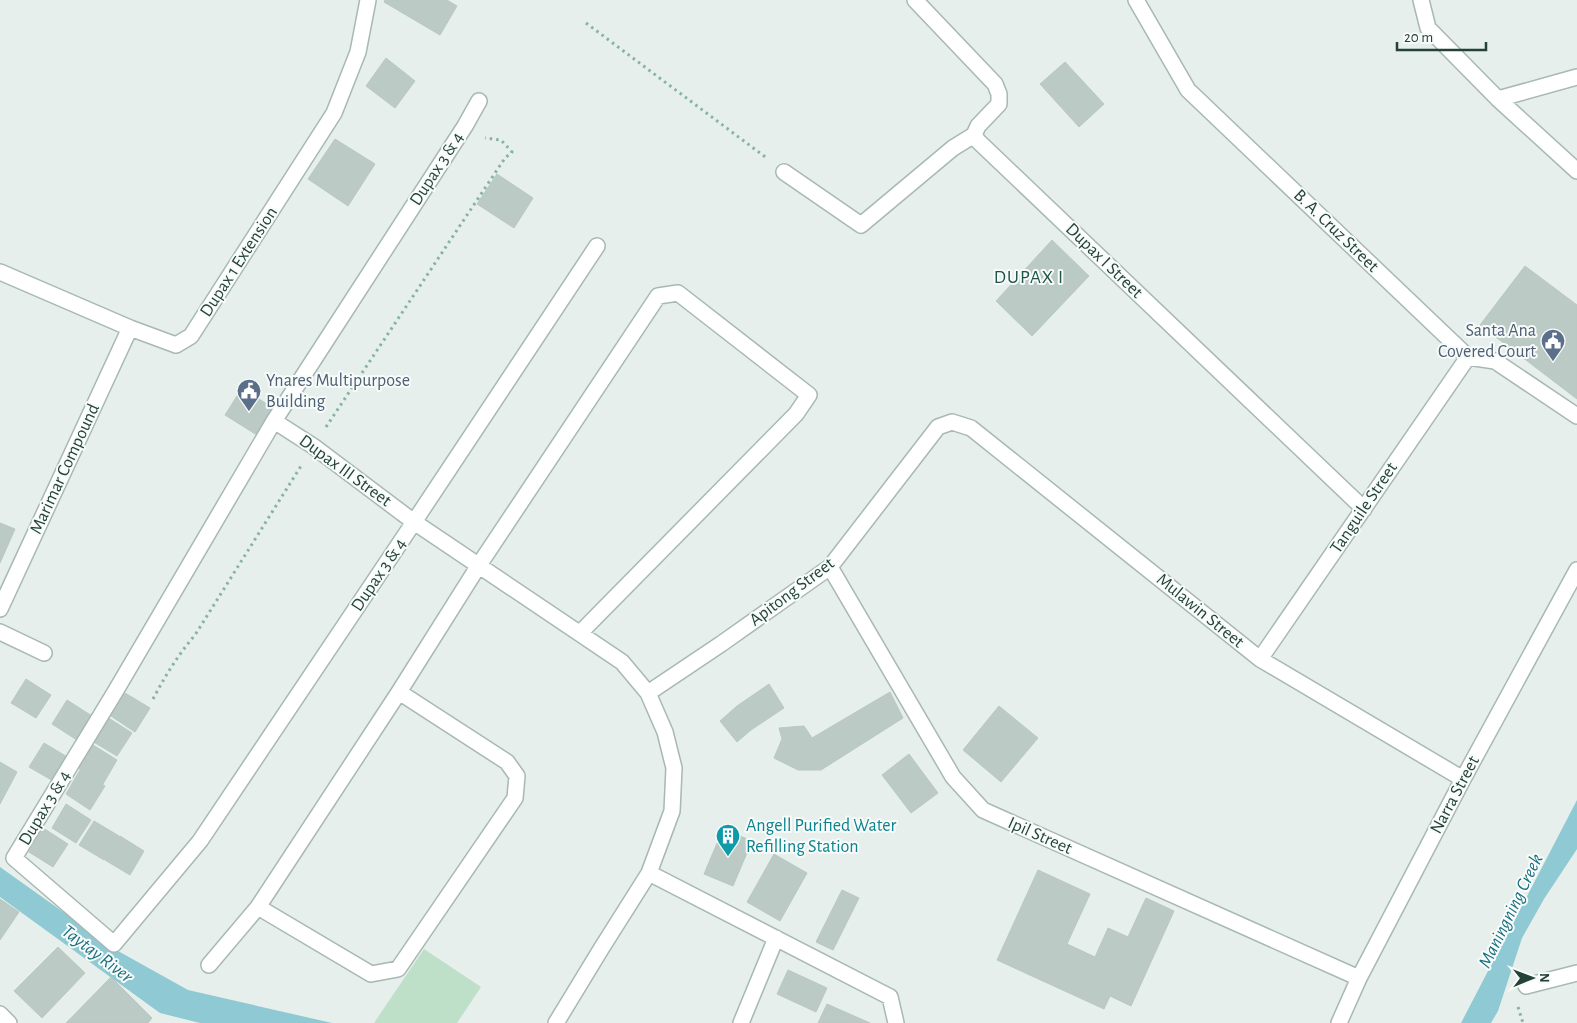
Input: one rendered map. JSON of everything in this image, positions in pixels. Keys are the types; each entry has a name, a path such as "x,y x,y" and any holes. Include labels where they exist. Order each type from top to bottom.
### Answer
{"street":[{"name":"Dupax 1 Extension","path":"0,272 130,328 176,345 192,336 334,113 358,52 368,0"},
{"path":"784,172 861,225 953,148 974,135 978,126 999,104 999,94 995,84 915,0"},
{"name":"B. A. Cruz Street","path":"1136,0 1188,90 1468,357"},
{"path":"1421,0 1428,28 1498,99 1577,171"},
{"path":"1498,99 1577,78"},
{"name":"Dupax 3 & 4","path":"479,101 465,126 274,421 120,683 14,858 114,944 200,841 597,246"},
{"name":"Dupax I Street","path":"974,135 978,141 1364,509"},
{"path":"209,965 258,907 399,692 479,565 658,296 678,293 809,395 796,414 580,633"},
{"name":"Marimar Compound","path":"0,609 130,328"},
{"path":"1468,357 1496,361 1577,416"},
{"name":"Tanguile Street","path":"1260,659 1468,357"},
{"name":"Dupax III Street","path":"274,421 313,446 414,522 622,662 648,694 665,732 674,768 672,810 649,873 556,1023"},
{"name":"Apitong Street","path":"648,694 830,567 938,427 952,422"},
{"name":"Mulawin Street","path":"952,422 971,428 1260,659 1463,779"},
{"name":"Ipil Street","path":"830,567 953,777 983,810 1359,978"},
{"name":"Narra Street","path":"1339,1023 1359,978 1463,779 1577,570"},
{"path":"0,632 44,653"},
{"path":"258,907 371,974 398,969 514,798 517,776 507,762 399,692"},
{"path":"649,873 890,996 896,1023"},
{"path":"741,1023 776,938"},
{"path":"1526,986 1577,973"},
{"path":"0,1014 9,1023"}],"path":[{"path":"586,23 784,172"},
{"path":"153,699 166,675 195,635 313,446 505,158 512,152 501,140 484,137 465,126"}],"green space":[{"path":"424,949 481,987 457,1023 374,1023"}],"water":[{"path":"1577,800 1577,849 1544,899 1522,938 1498,1011 1491,1023 1461,1023"},
{"name":"Taytay River","path":"0,867 118,951 188,990 332,1023 200,1023 160,1013 0,897"}],"building":[{"path":"385,0 447,0 457,6 440,35 384,2"},
{"path":"386,58 415,81 395,108 366,86"},
{"path":"1065,62 1104,104 1079,127 1040,84"},
{"path":"335,139 375,164 348,206 308,179"},
{"path":"497,174 533,198 514,228 477,204"},
{"path":"1052,240 1089,276 1032,336 996,301"},
{"name":"Santa Ana Covered Court","path":"1525,266 1577,305 1577,399 1480,325"},
{"name":"Ynares Multipurpose Building","path":"242,388 273,408 257,435 225,415"},
{"path":"0,523 15,529 0,563"},
{"path":"26,679 51,695 36,718 11,703"},
{"path":"769,684 784,708 751,730 737,742 720,721 737,706"},
{"path":"890,692 903,718 821,770 798,770 774,758 782,739 779,728 804,726 812,738"},
{"path":"125,693 150,708 135,732 111,716"},
{"path":"67,700 92,716 77,740 52,724"},
{"path":"999,706 1038,738 1001,782 963,750"},
{"path":"107,717 132,733 117,756 92,741"},
{"path":"44,743 69,758 55,782 29,767"},
{"path":"93,745 117,760 103,784 78,768"},
{"path":"909,754 938,793 911,813 882,775"},
{"path":"0,762 17,772 0,804"},
{"path":"80,770 105,786 90,810 66,794"},
{"path":"66,804 91,820 76,843 52,828"},
{"path":"94,821 119,836 104,860 79,845"},
{"path":"43,828 68,844 53,867 29,852"},
{"name":"Angell Purified Water Refilling Station","path":"723,829 752,841 733,886 704,874"},
{"path":"120,836 144,851 130,875 105,860"},
{"path":"774,854 807,873 780,921 747,902"},
{"path":"1038,870 1090,894 1067,944 1095,957 1108,928 1128,937 1146,898 1174,911 1131,1006 1110,996 1104,1009 997,960"},
{"path":"842,890 859,898 833,950 816,942"},
{"path":"0,899 19,912 0,940"},
{"path":"58,947 85,973 42,1018 14,991"},
{"path":"788,970 827,988 816,1012 777,994"},
{"path":"111,977 152,1018 148,1023 66,1023"},
{"path":"827,1004 870,1023 818,1023"}],"place":[{"name":"Santa Ana Covered Court","path":"1553,362"},
{"name":"Ynares Multipurpose Building","path":"249,412"},
{"name":"Angell Purified Water Refilling Station","path":"728,857"}],"district":[{"name":"DUPAX I","path":"1029,277"}],"water label":[{"name":"Maningning Creek","path":"1511,911"}]}
